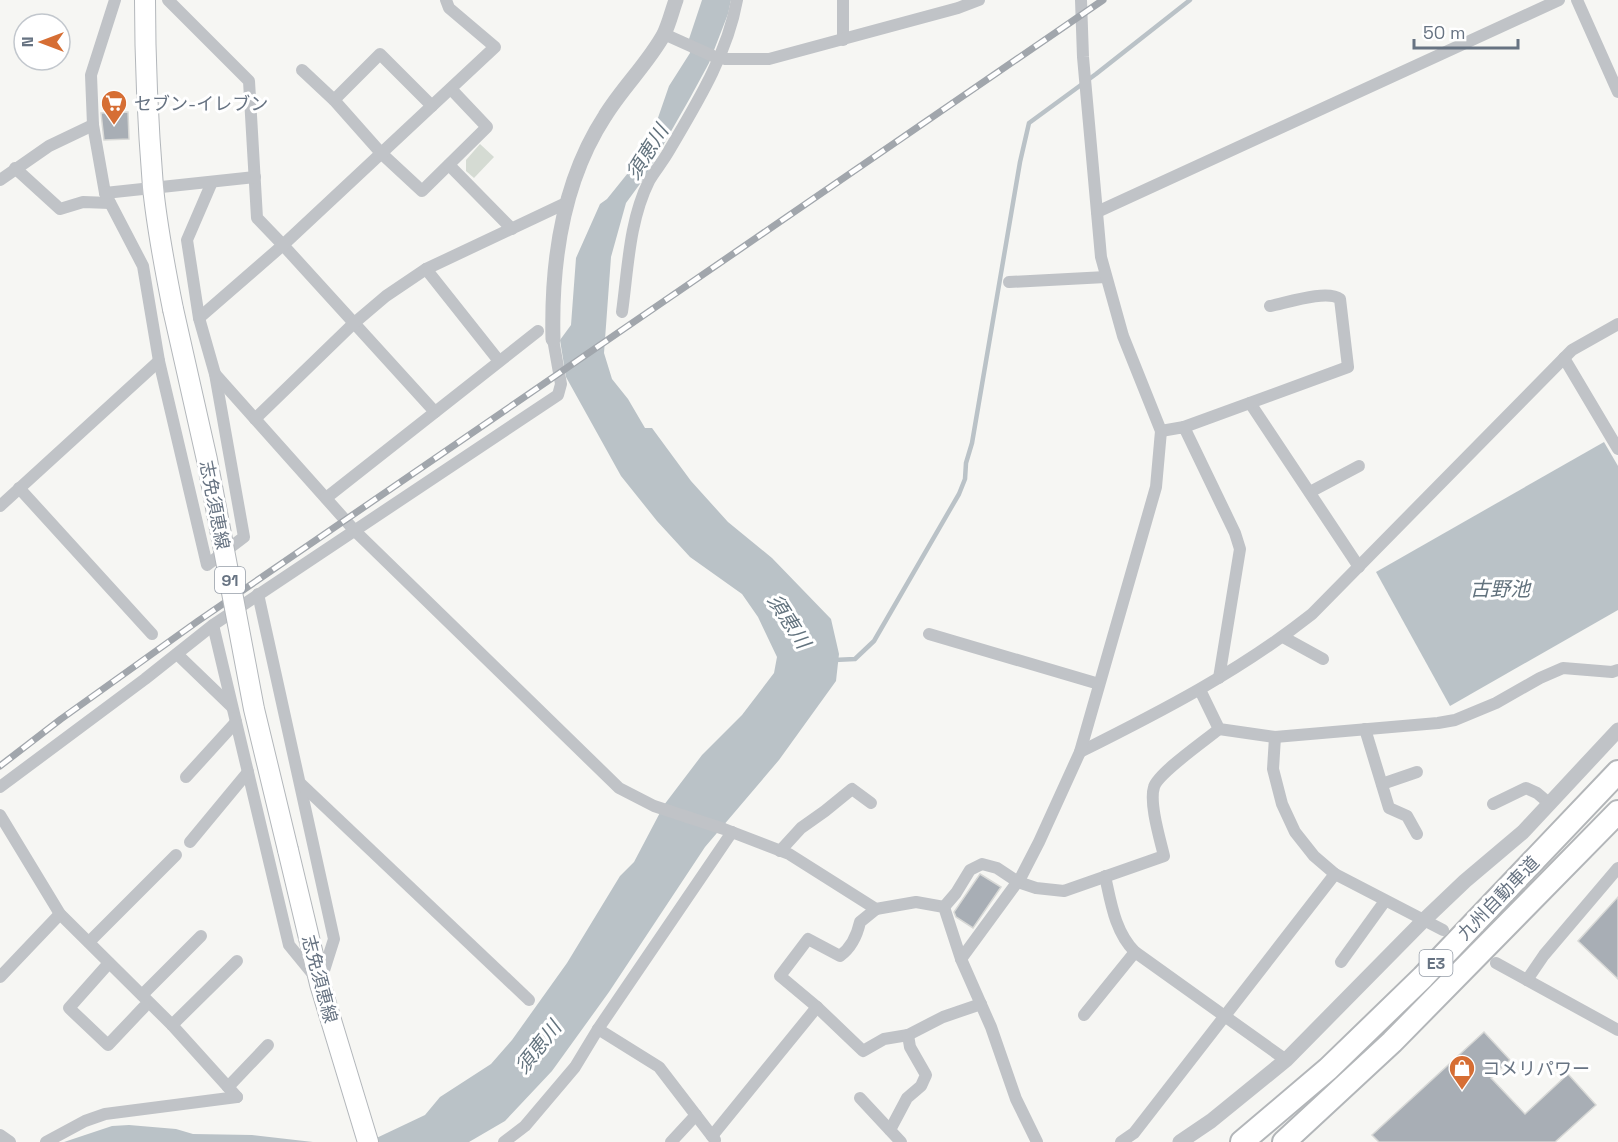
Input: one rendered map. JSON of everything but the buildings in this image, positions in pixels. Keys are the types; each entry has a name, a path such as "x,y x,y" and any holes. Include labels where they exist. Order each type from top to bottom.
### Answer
{"highway":[{"name":"九州自動車道","path":"1242,1142 1328,1069 1423,977 1618,772"},
{"name":"九州自動車道","path":"1284,1142 1392,1042 1618,812"},
{"path":"1548,885 1581,860 1618,823"}],"main road":[{"name":"志免須恵線","path":"145,0 146,67 154,189 161,247 173,309 207,460 254,709 320,984 368,1142"}],"street":[{"path":"115,0 91,75 93,125 107,198 143,266 159,361 207,565 244,537 215,374 199,318 187,240 212,182"},
{"path":"168,0 249,81 257,218 435,412"},
{"path":"199,318 283,245 495,47 449,8 446,0"},
{"path":"0,787 213,625 558,395 561,384 553,339 552,307 556,260 566,203 585,149 605,115 668,36 676,0"},
{"path":"622,312 631,239 640,202 716,57 737,0"},
{"path":"843,0 843,40"},
{"path":"668,36 716,57 769,59 958,8 979,0"},
{"path":"961,959 1018,882 1040,842 1080,753 1156,487 1161,431 1123,336 1101,257 1083,57 1081,0"},
{"path":"1097,212 1559,0"},
{"path":"1577,0 1618,92"},
{"path":"334,100 380,54 432,106"},
{"path":"302,70 334,100 381,153 422,191 487,127 451,89"},
{"path":"0,180 49,146 93,125"},
{"path":"448,165 512,229"},
{"path":"15,168 60,209 83,202 154,189 255,177"},
{"path":"255,418 353,324 386,296 426,269 566,203"},
{"path":"426,269 499,361"},
{"path":"1010,282 1106,277"},
{"path":"1161,431 1184,427 1348,367 1340,298 1335,295 1323,295 1270,306"},
{"path":"1080,753 1200,690 1283,638 1312,614 1572,350 1618,324"},
{"path":"326,498 538,331"},
{"path":"1564,358 1618,449"},
{"path":"0,506 159,361"},
{"path":"215,374 355,531 619,788 654,806 728,830 789,854 876,909"},
{"path":"1250,403 1359,567"},
{"path":"1184,427 1235,533 1240,549 1219,678"},
{"path":"1310,492 1359,466"},
{"path":"19,488 152,634"},
{"path":"258,594 334,939 320,984"},
{"path":"213,625 289,945 320,984"},
{"path":"929,634 1099,684"},
{"path":"1283,638 1323,659"},
{"path":"177,654 233,708"},
{"path":"944,907 970,870 982,864 997,868 1018,882 1036,888 1064,891 1164,856 1154,803 1154,787 1161,775 1219,729 1275,737 1455,720 1496,703 1563,668 1612,672 1618,670"},
{"path":"1200,690 1219,729"},
{"path":"186,777 236,722"},
{"path":"1365,729 1389,808 1407,816 1417,834"},
{"path":"1180,1142 1286,1060 1423,921 1465,881 1523,832 1618,730"},
{"path":"1275,737 1273,769 1286,813 1295,832 1314,856 1335,874 1443,930"},
{"path":"190,842 248,772"},
{"path":"1382,784 1416,772"},
{"path":"300,783 529,1000"},
{"path":"1493,804 1526,788 1537,793 1550,804"},
{"path":"780,851 801,828 852,789 871,803"},
{"path":"0,815 60,914 143,1001 172,1025 237,1096 105,1114 85,1121 46,1142"},
{"path":"504,1142 525,1126 575,1067 728,830"},
{"path":"89,942 176,855"},
{"path":"1527,980 1544,954 1618,868"},
{"path":"1121,1142 1134,1133 1335,874"},
{"path":"1106,876 1118,926 1127,944 1224,1017 1286,1060"},
{"path":"1341,962 1385,901"},
{"path":"944,907 916,902 876,909 860,922 857,934 843,954 840,956 808,939 780,976 817,1007 863,1051 884,1039 908,1035 943,1017 981,1004"},
{"path":"944,907 961,959 1006,1066 1016,1099 1037,1142"},
{"path":"0,977 60,914"},
{"path":"109,963 69,1008 108,1045 143,1001 201,936"},
{"path":"1084,1014 1135,952"},
{"path":"172,1025 237,961"},
{"path":"1496,963 1618,1030"},
{"path":"598,1029 659,1067 714,1139 817,1007"},
{"path":"890,1130 907,1098 921,1086 926,1075 910,1047 908,1035"},
{"path":"228,1087 268,1045"},
{"path":"860,1098 902,1142"},
{"path":"670,1142 696,1115"},
{"path":"0,1135 10,1142"}],"shaded area":[{"path":"480,144 494,157 474,178 466,171 466,160"}],"water":[{"name":"須恵川","path":"702,0 731,0 709,63 645,177 626,203 611,257 604,353 612,379 628,399 645,428 652,428 691,481 728,522 772,558 831,619 839,654 836,681 779,760 705,847 609,992 552,1071 505,1121 469,1142 368,1142 425,1115 440,1097 491,1064 512,1040 567,963 620,876 634,862 664,805 702,755 742,715 774,673 777,657 758,617 742,594 690,557 621,476 566,377 560,340 571,325 576,258 600,204 607,199 636,163 651,138 669,86 690,53 688,42"},
{"name":"古野池","path":"1604,442 1618,466 1618,610 1450,706 1376,572"},
{"path":"112,1126 176,1129 193,1134 252,1135 313,1142 64,1142"}],"waterway":[{"path":"834,660 855,659 874,641 959,494 965,479 1020,162 1029,123 1190,0"}],"railway":[{"path":"0,766 61,719 198,621 1103,0"}],"place":[{"name":"セブン-イレブン","path":"114,126"},
{"name":"コメリパワー","path":"1462,1091"}]}
